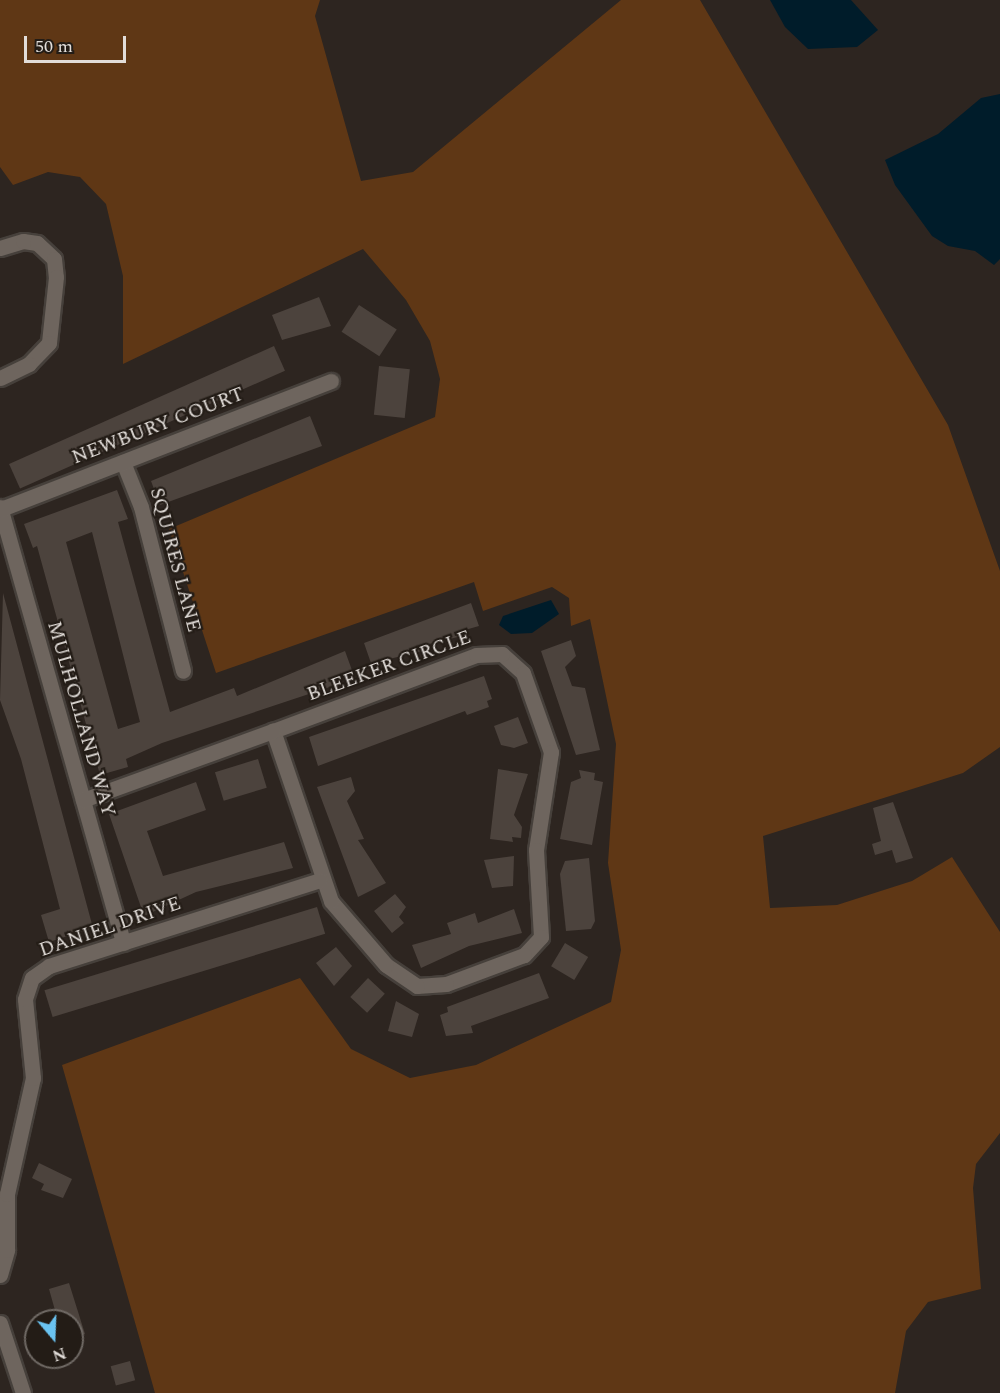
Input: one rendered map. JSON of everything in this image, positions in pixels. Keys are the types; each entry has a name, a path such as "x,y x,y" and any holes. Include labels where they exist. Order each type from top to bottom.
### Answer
{"street":[{"path":"0,248 23,241 37,243 54,260 56,277 49,343 29,364 0,378"},
{"name":"NEWBURY COURT","path":"0,508 331,381"},
{"name":"SQUIRES LANE","path":"123,462 141,507 183,671"},
{"name":"MULHOLLAND WAY","path":"0,508 123,943"},
{"name":"BLEEKER CIRCLE","path":"83,800 273,731 492,653 519,667 548,740 552,762 536,850 543,925 536,945 524,956 446,984 409,984 346,920 320,880 273,731"},
{"name":"DANIEL DRIVE","path":"0,1275 7,1250 7,1194 33,1078 27,989 49,966 320,880"},
{"path":"0,1323 23,1393"}],"shaded area":[{"path":"0,0 320,0 315,16 361,181 413,172 621,0 700,0 948,425 1000,571 1000,747 963,773 763,836 770,908 837,905 912,881 952,857 1000,932 1000,1133 976,1164 973,1188 981,1289 928,1302 906,1331 895,1393 155,1393 62,1065 300,978 351,1049 410,1078 476,1065 611,1002 621,950 608,863 616,744 590,619 571,626 569,598 552,587 483,611 474,582 216,673 169,529 435,417 440,379 430,341 406,300 363,249 123,364 123,276 106,204 80,177 48,172 13,185 0,167"}],"water":[{"path":"770,0 851,0 878,30 857,47 808,49 785,27"},
{"path":"1000,94 1000,259 994,265 975,251 948,246 932,236 895,185 885,160 938,134 981,98"},
{"path":"551,600 559,614 532,633 511,634 499,625 503,616"}],"building":[{"path":"319,297 331,326 282,340 272,315"},
{"path":"359,305 397,330 379,356 342,332"},
{"path":"274,346 285,371 20,489 9,464"},
{"path":"379,366 410,369 405,418 374,415"},
{"path":"310,416 322,446 160,505 151,481"},
{"path":"117,490 128,519 118,522 170,712 234,688 237,696 345,651 353,673 340,678 342,683 162,743 126,759 128,767 100,775 37,546 33,548 24,524","holes":["92,532 140,722 118,729 66,542"]},
{"path":"3,593 93,928 49,942 41,915 60,909 21,759 0,700"},
{"path":"471,603 479,626 465,630 466,635 425,645 427,650 385,660 387,665 373,669 364,643"},
{"path":"571,640 576,656 565,667 572,686 585,688 600,750 576,755 541,651"},
{"path":"484,676 492,699 487,701 489,707 467,715 465,711 318,766 309,737"},
{"path":"518,717 528,743 514,748 501,745 494,726"},
{"path":"258,759 267,788 224,801 215,772"},
{"path":"498,769 528,774 514,815 522,827 521,838 512,837 513,842 490,839"},
{"path":"579,770 595,773 594,780 603,782 592,845 560,839 571,782 581,778"},
{"path":"351,777 355,791 347,801 364,839 358,840 386,883 358,897 317,787"},
{"path":"196,782 206,810 147,831 163,876 284,842 293,868 196,892 144,916 109,814"},
{"path":"893,802 913,858 896,863 892,850 875,855 872,844 881,841 873,808"},
{"path":"514,856 513,886 492,888 484,860"},
{"path":"589,858 595,921 591,929 566,931 560,874 565,861"},
{"path":"395,894 406,907 399,917 404,923 392,933 374,911"},
{"path":"317,907 325,934 53,1017 44,990"},
{"path":"514,909 522,933 469,946 421,968 412,945 451,934 447,923 475,913 478,923"},
{"path":"565,943 588,957 574,980 551,966"},
{"path":"336,947 352,966 334,986 316,963"},
{"path":"539,973 549,998 471,1026 473,1033 446,1036 440,1015 448,1012 447,1007"},
{"path":"368,978 385,994 367,1013 350,997"},
{"path":"396,1001 419,1014 412,1037 388,1031"},
{"path":"39,1163 72,1179 63,1198 41,1190 44,1184 32,1178"},
{"path":"69,1283 77,1309 55,1309 49,1289"},
{"path":"130,1361 135,1380 116,1385 111,1366"}]}
